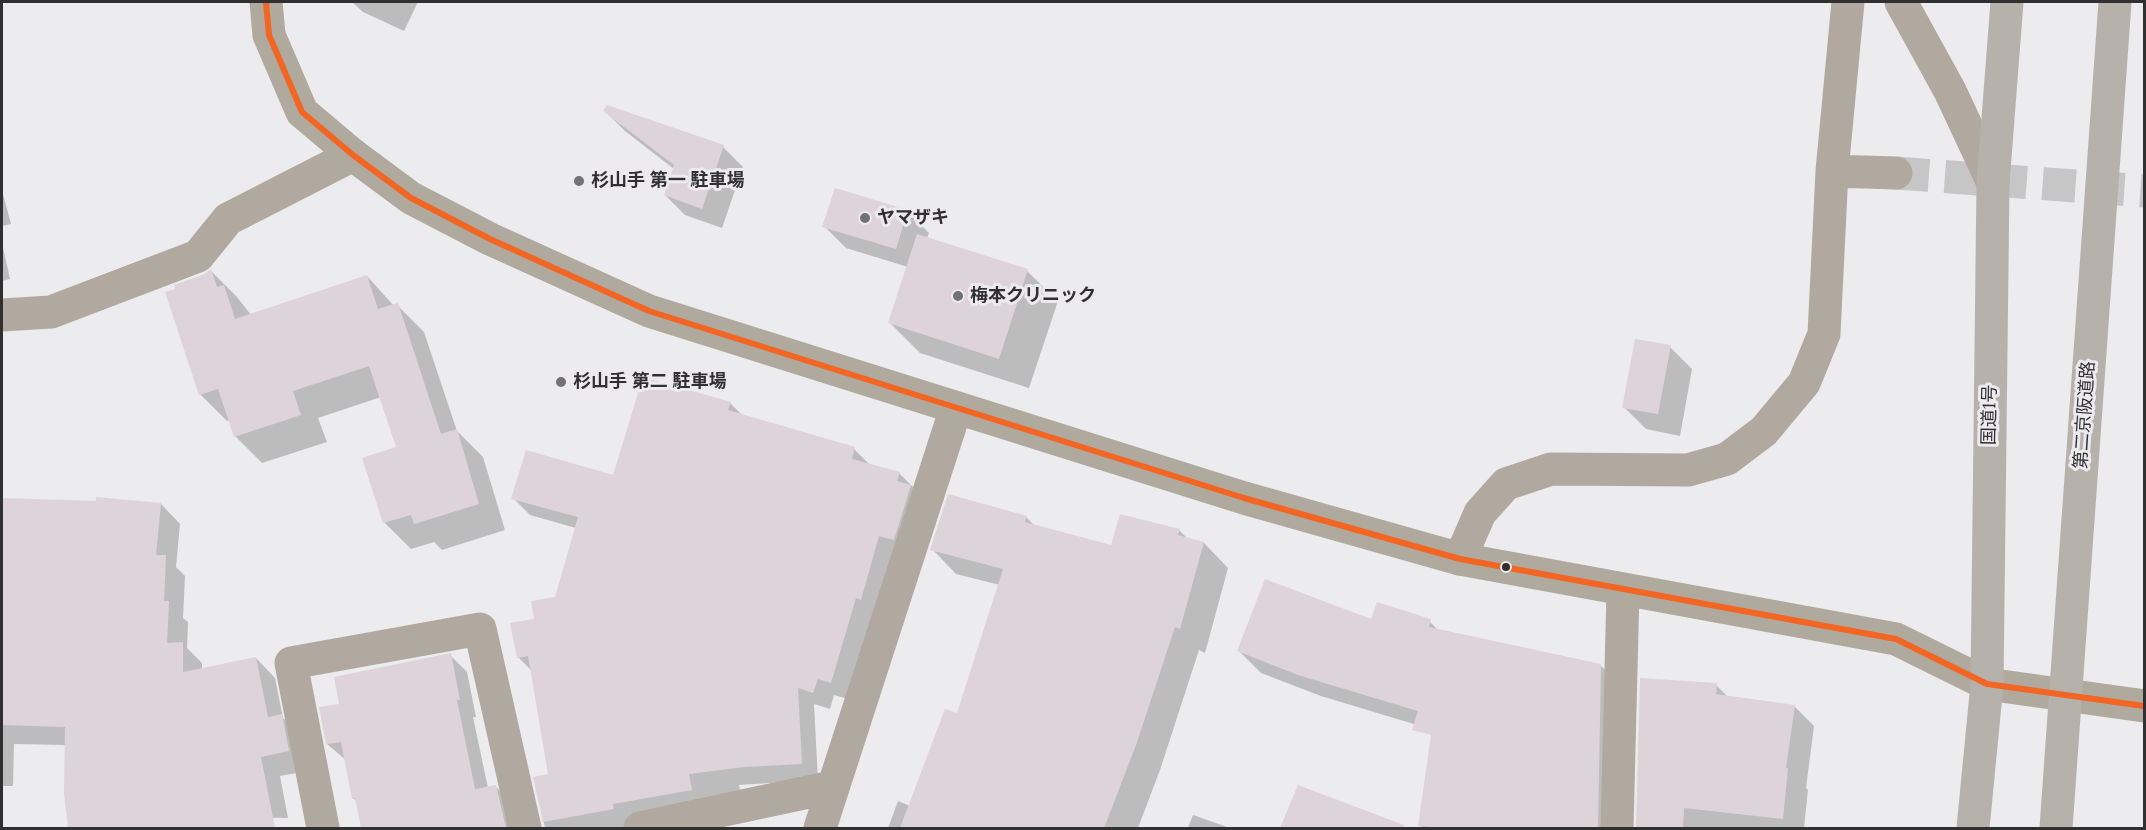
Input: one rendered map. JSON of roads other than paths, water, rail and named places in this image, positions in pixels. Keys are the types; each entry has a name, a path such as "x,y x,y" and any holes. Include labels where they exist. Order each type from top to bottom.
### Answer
{"highway":[{"name":"国道1号","path":"1973,828 1987,684 1993,183 2007,2"},
{"name":"第二京阪道路","path":"2056,828 2115,2"}],"main road":[{"path":"266,2 269,35 302,112 354,155 421,203 490,239 649,311 1244,498 1460,559 1896,639 1987,684 2145,706"}],"street":[{"path":"1460,559 1480,513 1506,484 1551,469 1688,471 1727,459 1764,431 1804,383 1824,334 1832,171 1848,2"},
{"path":"1901,2 1950,91 1993,183"},
{"path":"2,315 51,312 198,256 228,219 354,155"},
{"path":"1832,171 1896,173"},
{"path":"820,828 956,408"},
{"path":"1617,828 1623,590"},
{"path":"323,828 291,663 480,629 525,828"},
{"path":"640,828 832,787"}],"tunnel":[{"path":"1896,173 2144,191"}],"place":[{"name":"杉山手 第一 駐車場","path":"579,181"},
{"name":"ヤマザキ","path":"865,218"},
{"name":"梅本クリニック","path":"958,296"},
{"name":"杉山手 第二 駐車場","path":"561,382"}]}
